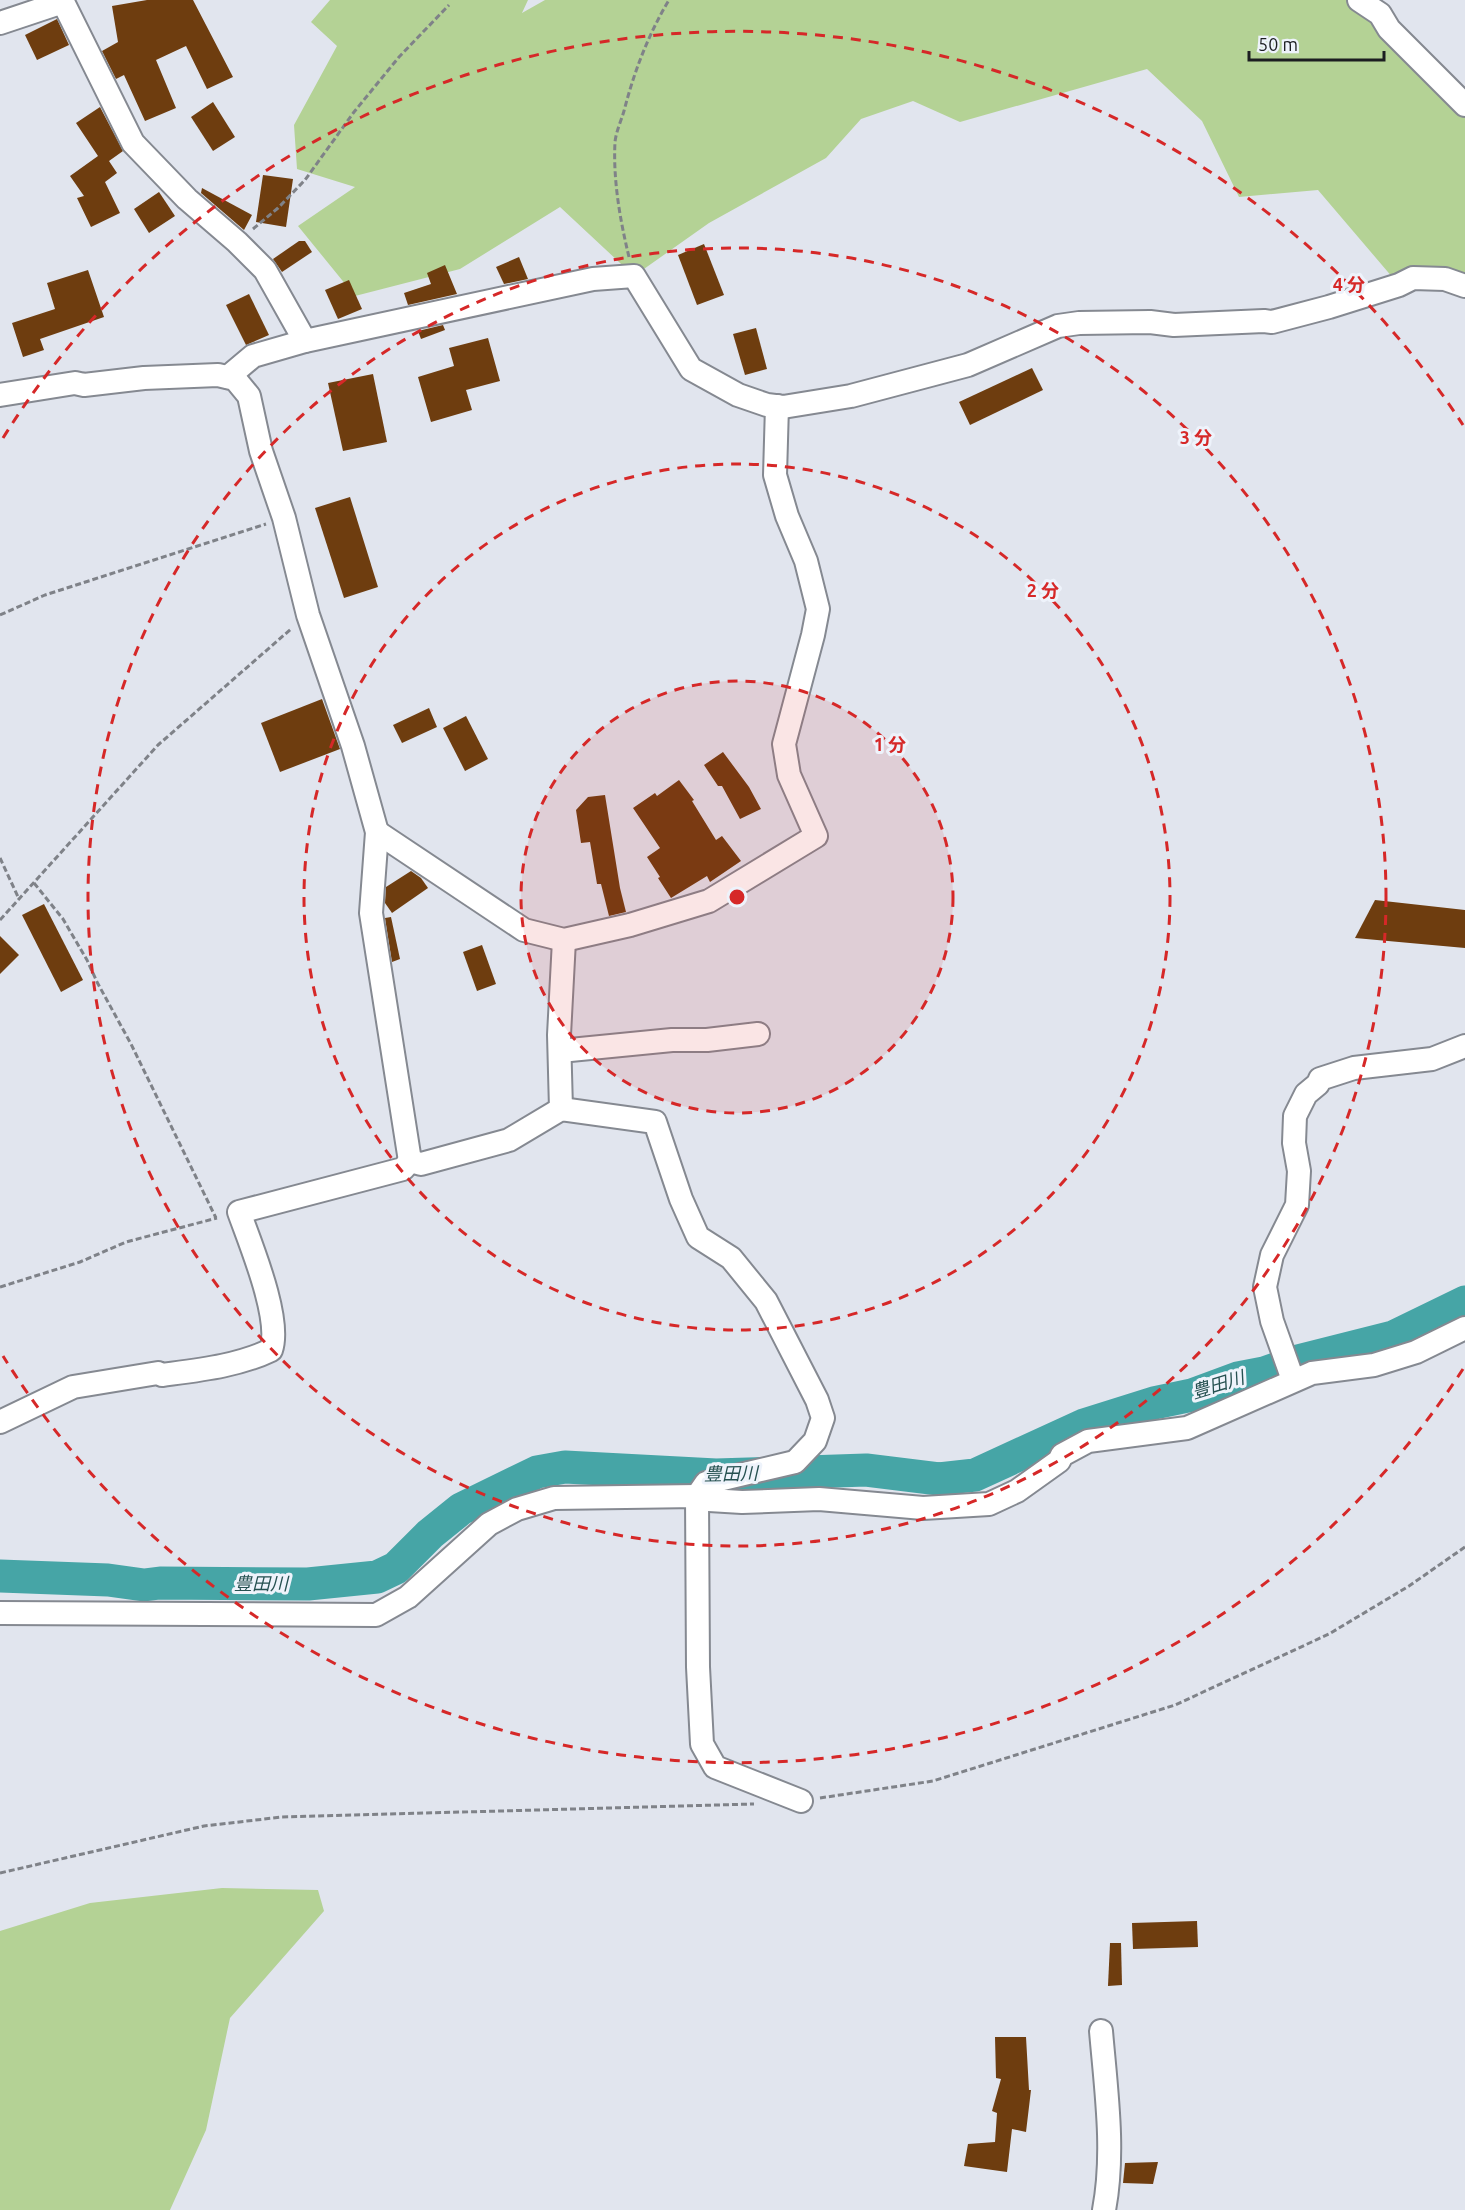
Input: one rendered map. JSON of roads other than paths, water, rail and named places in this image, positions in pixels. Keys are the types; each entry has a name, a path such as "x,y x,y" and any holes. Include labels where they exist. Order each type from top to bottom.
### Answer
{"street":[{"path":"1359,0 1387,7 1389,28 1465,105"},
{"path":"0,23 62,1 133,143 187,199 237,242 265,270 305,341"},
{"path":"228,377 253,356 305,341 593,279 634,276 691,369 738,395 767,405 783,407 851,396 968,365 1058,326 1079,323 1150,322 1174,325 1272,322 1329,307 1399,285 1413,278 1445,279 1465,286"},
{"path":"0,395 75,383 84,385 144,378 218,375 235,379 249,396 261,451 284,518 308,615 353,746 377,832 371,913 410,1161"},
{"path":"377,832 524,930 564,940 630,926 709,901 816,836 789,775 784,744 818,609 806,561 787,516 775,475 777,406"},
{"path":"561,1109 560,1052 564,940"},
{"path":"560,1052 672,1040 707,1040 758,1034"},
{"path":"1293,1380 1272,1321 1265,1287 1272,1255 1297,1205 1299,1171 1294,1143 1294,1116 1306,1094 1318,1084 1320,1079 1354,1068 1432,1059 1465,1046"},
{"path":"410,1161 421,1164 510,1140 561,1109 654,1122 681,1199 698,1237 730,1258 766,1301 817,1400 823,1419 815,1441 795,1462 706,1483 697,1496 698,1666 702,1744 715,1767 801,1801"},
{"path":"0,1422 73,1387 158,1373 162,1375 217,1367 245,1359 251,1360 271,1350 274,1341 272,1318 255,1257 239,1212 403,1169 410,1161"},
{"path":"0,1613 376,1615 408,1597 489,1524 517,1509 554,1498 697,1496 709,1500 742,1502 819,1498 923,1508 989,1504 1017,1491 1059,1461 1062,1455 1088,1441 1187,1428 1312,1372 1374,1365 1416,1352 1465,1328"},
{"path":"1101,2031 1107,2100 1108,2186 1104,2210"}],"waterway":[{"name":"豊田川","path":"0,1576 108,1580 144,1585 160,1583 308,1584 377,1577 396,1568 430,1534 461,1509 537,1472 565,1467 716,1475 866,1470 939,1479 975,1475 1084,1425 1154,1403 1192,1395 1238,1378 1264,1373 1298,1361 1393,1337 1465,1302"}]}
